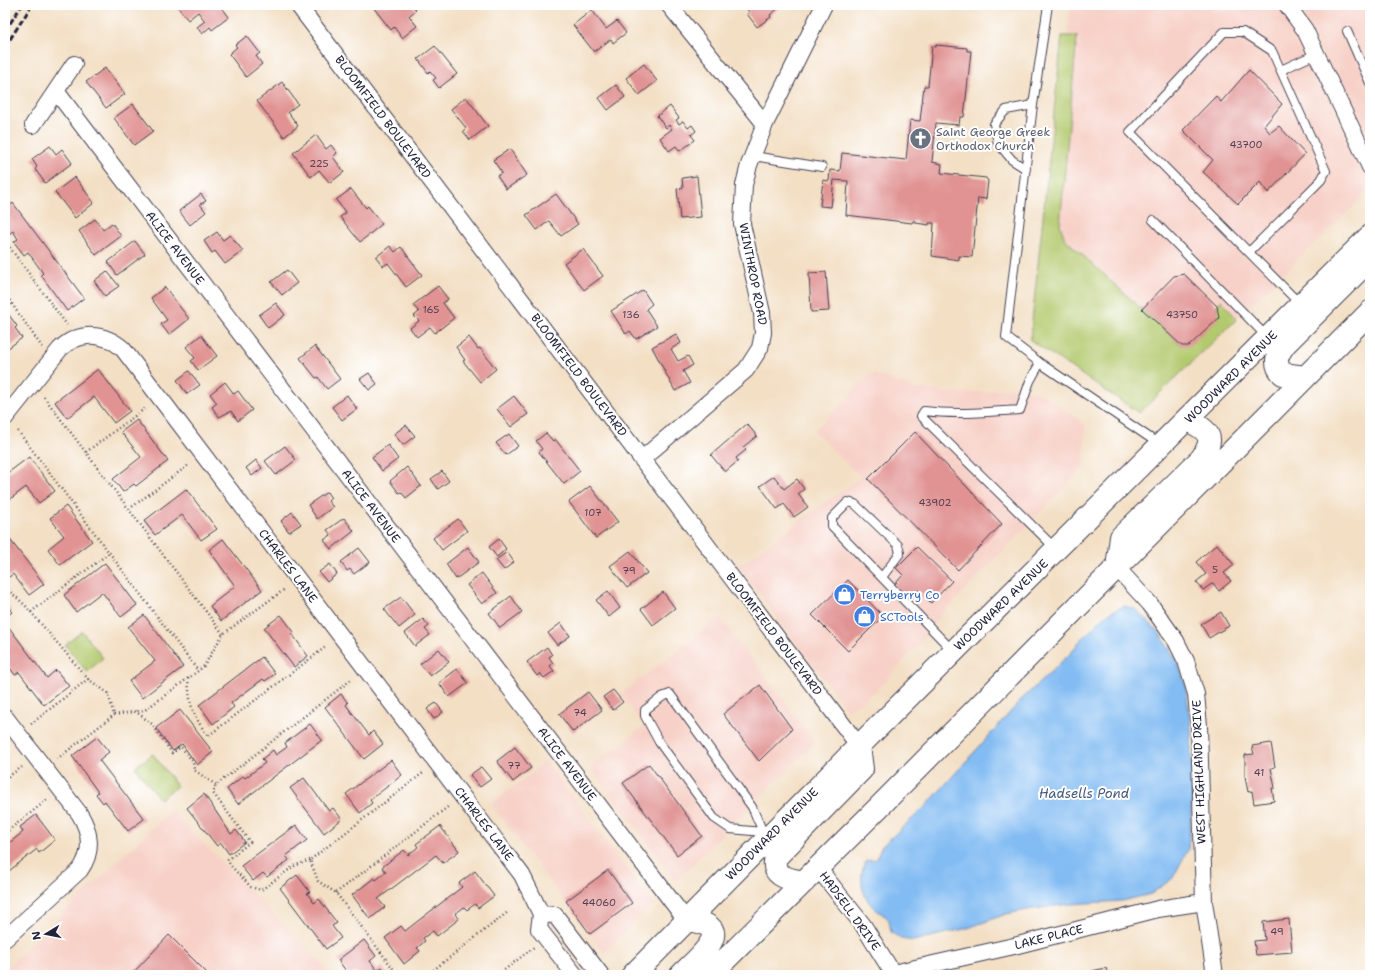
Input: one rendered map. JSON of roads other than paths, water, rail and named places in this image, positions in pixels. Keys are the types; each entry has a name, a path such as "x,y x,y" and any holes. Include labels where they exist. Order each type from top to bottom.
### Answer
{"main road":[{"path":"1307,311 1370,236"},
{"path":"1307,311 1370,259"},
{"name":"WOODWARD AVENUE","path":"633,975 686,920 773,841 862,769 859,746 1187,420 1274,345 1307,311"},
{"path":"710,975 1117,568 1370,312"},
{"path":"1274,345 1276,360 1280,370 1286,376 1305,377"},
{"path":"1117,568 1121,537 1201,459 1207,450 1210,440 1208,432 1187,420"},
{"path":"773,841 776,857 774,865 776,871 781,876 811,875"},
{"path":"681,975 707,949 713,940 713,931 710,926 702,922 686,920"}],"street":[{"name":"BLOOMFIELD BOULEVARD","path":"298,5 859,746"},
{"path":"669,5 765,124"},
{"name":"WINTHROP ROAD","path":"642,459 746,370 760,348 763,333 762,313 744,234 742,214 744,185 765,124 824,5"},
{"path":"1287,5 1305,30 1370,167"},
{"path":"33,125 74,64"},
{"name":"ALICE AVENUE","path":"56,91 686,920"},
{"name":"CHARLES LANE","path":"5,418 60,349 68,342 86,336 99,336 112,340 124,349 522,875 541,914 539,929 574,975"},
{"name":"WEST HIGHLAND DRIVE","path":"1117,568 1161,619 1182,651 1193,683 1200,726 1204,902 1215,975"},
{"path":"5,716 82,818 88,829 90,841 88,856 80,870 5,940"},
{"name":"HADSELL DRIVE","path":"811,875 863,925 894,974"},
{"name":"LAKE PLACE","path":"894,974 1014,946 1158,909 1204,902"},
{"path":"541,914 555,915 601,975"}],"lane":[{"path":"1048,5 1033,105 1006,337 1040,363 1162,446"},
{"path":"1347,30 1370,84"},
{"path":"1249,252 1321,180 1326,171 1272,51 1243,32 1224,32 1130,132 1307,311"},
{"path":"1281,70 1316,54"},
{"path":"1026,169 1012,160 998,143 994,124 1006,110 1033,105"},
{"path":"753,156 822,167"},
{"path":"1153,220 1274,345"},
{"path":"1040,363 1030,381 1020,410 977,413 941,413 924,411 921,416 1057,550"},
{"path":"882,577 900,553 898,545 855,504 848,502 832,518 832,526 954,652"},
{"path":"670,694 752,807 773,841 730,829 714,818 659,742 645,716 645,710 662,697 670,694"}],"water":[{"name":"Hadsells Pond","path":"1124,606 1135,609 1157,630 1177,661 1186,687 1191,729 1191,761 1194,779 1188,849 1173,878 1151,894 1122,901 1070,904 1026,910 1006,914 968,928 913,941 901,939 891,932 889,920 874,908 866,898 862,886 862,873 866,861 876,859 882,846 925,807 1023,698 1072,652 1079,642 1107,614"}],"railway":[{"path":"5,31 22,5"},
{"path":"5,47 32,5"}],"place":[{"name":"Saint George Greek Orthodox Church","path":"921,139"},
{"name":"Terryberry Co","path":"844,595"},
{"name":"SCTools","path":"864,617"}]}
